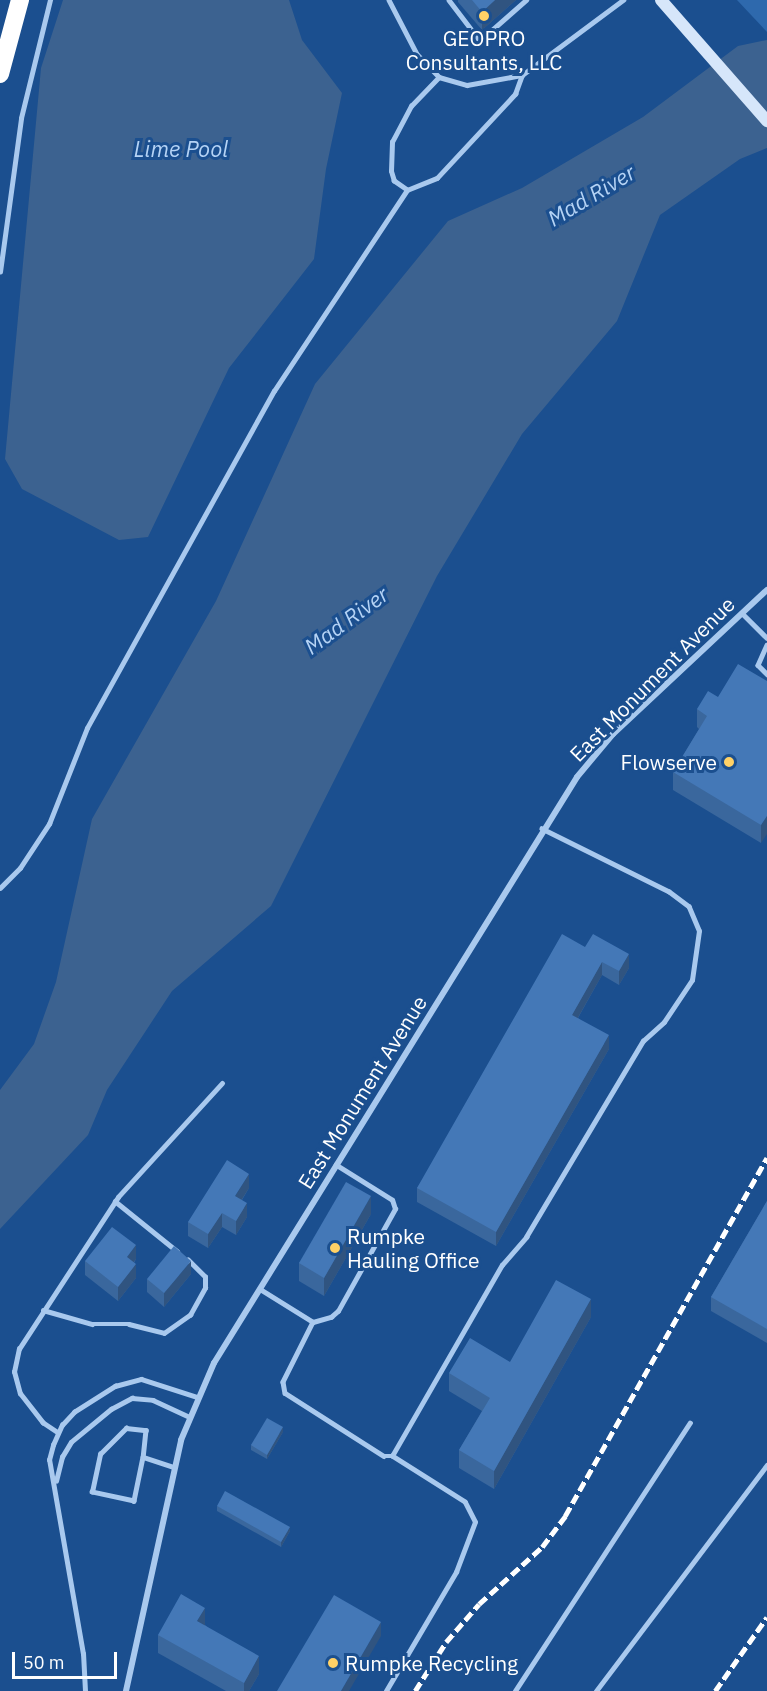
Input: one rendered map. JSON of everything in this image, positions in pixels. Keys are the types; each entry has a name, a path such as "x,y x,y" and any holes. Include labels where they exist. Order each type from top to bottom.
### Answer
{"highway":[{"path":"0,74 20,0"}],"main road":[{"path":"661,0 767,121"}],"street":[{"name":"East Monument Avenue","path":"126,1691 174,1467 197,1397 260,1289 542,829 577,777 613,734 767,590"}],"lane":[{"path":"0,272 21,118 50,0"},
{"path":"389,0 417,54 439,77 467,85 522,75 623,0"},
{"path":"449,0 469,31 478,38 484,37 526,0"},
{"path":"0,888 20,868 49,824 87,728 274,392 407,190 438,177 514,94 522,75"},
{"path":"407,190 394,181 391,171 392,142 411,106 439,77"},
{"path":"742,613 767,638"},
{"path":"767,645 758,665 767,674"},
{"path":"392,1456 502,1265 526,1237 643,1041 664,1022 692,980 699,931 689,907 669,892 542,829"},
{"path":"58,1433 29,1406 20,1394 14,1372 19,1349 115,1201 222,1083"},
{"path":"260,1289 313,1322 332,1317 338,1311 395,1209 392,1200 336,1166"},
{"path":"43,1310 92,1324 129,1324 164,1333 190,1315 205,1288 205,1277 197,1267 115,1201"},
{"path":"313,1322 283,1382 285,1393 384,1456 392,1456 465,1502 475,1522 456,1572 386,1691"},
{"path":"85,1691 50,1460 58,1433 62,1425 93,1398 141,1379 197,1397"},
{"path":"55,1484 62,1457 71,1442 111,1408 132,1398 153,1400 189,1417"},
{"path":"516,1691 690,1424"},
{"path":"126,1428 146,1430 143,1457 134,1501 92,1492 100,1454 126,1428"},
{"path":"143,1457 174,1467"},
{"path":"596,1691 767,1465"}],"shaded area":[{"path":"737,0 767,0 767,32"}],"water":[{"name":"Lime Pool","path":"63,0 289,0 302,40 342,93 326,169 314,259 229,368 148,537 119,540 22,489 5,459 41,68"},
{"name":"Mad River","path":"767,40 767,148 740,159 660,215 617,321 522,434 437,576 271,906 172,991 107,1090 88,1135 0,1229 0,1090 34,1044 56,982 92,819 216,601 315,384 448,221 522,188 643,117 738,46"}],"building":[{"path":"472,0 495,0 482,12"},
{"name":"Flowserve","path":"738,664 767,681 767,816 761,825 673,772 707,716 697,709 708,691 718,697"},
{"path":"562,934 585,947 593,934 629,954 619,971 602,962 572,1015 609,1035 496,1232 417,1188"},
{"path":"227,1160 249,1174 235,1196 247,1203 236,1221 222,1213 208,1234 188,1222"},
{"path":"346,1182 371,1196 324,1278 299,1263"},
{"path":"767,1201 767,1329 711,1297"},
{"path":"112,1227 136,1245 127,1257 136,1264 118,1287 85,1261"},
{"path":"174,1246 191,1261 164,1293 147,1279"},
{"path":"556,1280 591,1299 494,1471 459,1450 490,1398 449,1373 470,1338 510,1362"},
{"path":"267,1418 283,1427 267,1455 251,1445"},
{"path":"225,1491 290,1527 281,1542 217,1506"},
{"path":"181,1594 205,1608 197,1621 259,1656 244,1683 158,1635"},
{"name":"Rumpke Recycling","path":"334,1595 381,1622 341,1691 277,1691"}],"railway":[{"path":"415,1691 446,1642 479,1604 542,1547 565,1516 767,1158"},
{"path":"715,1691 767,1617"}],"place":[{"name":"GEOPRO Consultants, LLC","path":"484,16"},
{"name":"Flowserve","path":"729,762"},
{"name":"Rumpke Hauling Office","path":"335,1248"},
{"name":"Rumpke Recycling","path":"333,1663"}]}
